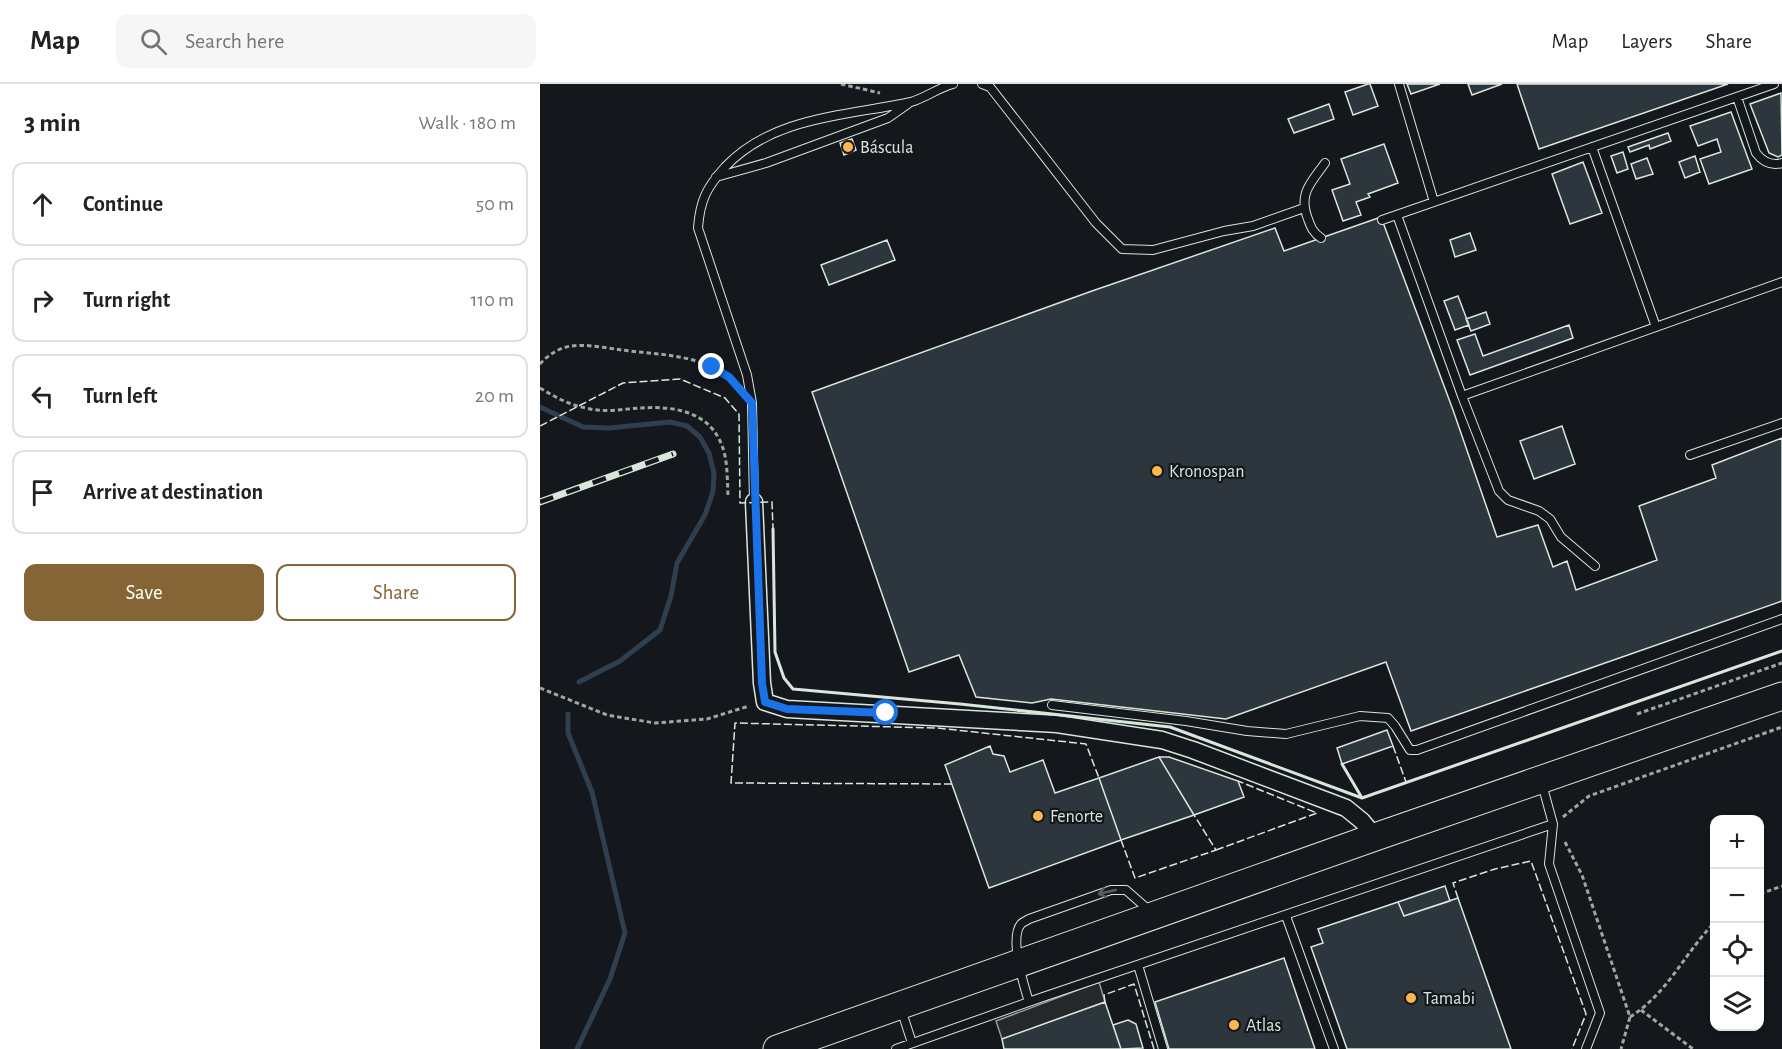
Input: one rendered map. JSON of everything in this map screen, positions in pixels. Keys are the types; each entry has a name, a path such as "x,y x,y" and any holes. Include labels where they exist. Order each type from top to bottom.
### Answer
{"highway":[{"path":"777,1049 1375,837 1782,696"}],"street":[{"path":"754,502 762,683 765,702 787,709 1057,724 1162,740 1346,808 1362,821 1375,837"}],"lane":[{"path":"716,177 766,163 888,118 914,101 953,84"},
{"path":"982,84 990,87 1096,223 1122,249 1153,250 1224,231 1253,226 1304,208"},
{"path":"1399,84 1434,202"},
{"path":"1382,220 1774,84"},
{"path":"1737,97 1756,153 1761,159 1774,165 1782,163"},
{"path":"754,502 752,403 747,375 698,228 700,208 709,185 730,162 753,143 778,131 812,120 914,101"},
{"path":"1592,147 1656,327"},
{"path":"1321,238 1314,234 1304,208 1303,196 1325,163"},
{"path":"1397,215 1499,491 1508,500 1539,511 1550,519 1561,537 1595,566"},
{"path":"1462,396 1782,282"},
{"path":"1690,455 1782,423"},
{"path":"1052,705 1247,731 1286,734 1360,716 1388,718 1410,750 1417,750 1782,619"},
{"path":"1541,780 1553,824 1549,864 1599,1004 1600,1013 1586,1049"},
{"path":"897,1049 1553,824"},
{"path":"1029,1002 1018,964 1020,924 1111,890 1126,890 1155,916"},
{"path":"1286,916 1334,1049"},
{"path":"1138,965 1163,1049"},
{"path":"900,1006 912,1043"}],"path":[{"path":"842,84 914,101"},
{"path":"540,364 562,348 573,345 686,358 712,367 729,377 752,403"},
{"path":"540,388 559,399 587,409 610,411 644,408 677,409 694,414 706,422 720,440 726,464 728,495"},
{"path":"1637,714 1782,663"},
{"path":"540,688 607,715 655,723 707,719 765,702"},
{"path":"1622,1049 1630,1017 1581,875 1553,824 1589,796 1782,727"},
{"path":"1764,893 1782,886"},
{"path":"1630,1017 1665,988 1710,928"},
{"path":"1641,1010 1693,1049"}],"shaded area":[{"path":"1099,982 1105,1002 1002,1039 996,1021"}],"building":[{"path":"1370,84 1378,106 1353,115 1345,92"},
{"path":"1407,84 1440,84 1411,94"},
{"path":"1468,84 1502,84 1472,95"},
{"path":"1517,84 1728,84 1539,149"},
{"path":"1781,93 1782,155 1778,157 1769,153 1750,104"},
{"path":"1329,104 1334,119 1294,133 1288,119"},
{"path":"1731,112 1752,169 1709,184 1700,159 1721,152 1717,139 1698,146 1690,126"},
{"path":"1668,133 1671,141 1650,149 1649,145 1630,152 1628,147"},
{"name":"Báscula","path":"852,139 856,150 844,155 840,143"},
{"path":"1384,144 1398,183 1368,194 1370,197 1356,202 1361,215 1343,221 1332,190 1350,184 1341,159"},
{"path":"1623,152 1628,169 1617,173 1611,156"},
{"path":"1695,156 1700,172 1685,178 1679,162"},
{"path":"1647,158 1653,174 1636,179 1631,164"},
{"path":"1583,162 1602,213 1570,224 1552,174"},
{"name":"Kronospan","path":"1381,217 1453,410 1497,537 1538,525 1553,567 1567,561 1576,590 1657,560 1639,506 1716,478 1712,465 1782,438 1782,601 1411,731 1386,662 1226,719 1051,699 1032,703 976,697 959,655 909,672 812,392 1275,228 1284,251"},
{"path":"1470,233 1476,250 1455,257 1450,240"},
{"path":"887,240 895,260 829,285 821,265"},
{"path":"1458,296 1469,325 1455,330 1444,301"},
{"path":"1486,312 1490,324 1471,331 1466,319"},
{"path":"1569,325 1573,338 1470,375 1457,340 1475,334 1483,356"},
{"path":"1562,426 1575,464 1534,479 1520,441"},
{"path":"1387,730 1393,746 1342,764 1337,748"},
{"name":"Fenorte","path":"990,746 993,754 1004,756 1010,772 1043,760 1055,793 1099,778 1121,840 989,888 945,765"},
{"path":"1159,757 1194,815 1121,840 1099,778"},
{"path":"1159,757 1169,757 1238,781 1244,797 1194,815"},
{"path":"1445,886 1450,901 1404,916 1398,902"},
{"name":"Tamabi","path":"1458,898 1511,1049 1347,1049 1311,947 1323,943 1318,929 1398,902 1404,916"},
{"name":"Atlas","path":"1284,958 1315,1049 1169,1049 1155,1002"},
{"path":"1105,1002 1121,1049 1004,1049 1002,1039"},
{"path":"1128,1020 1136,1024 1143,1048 1121,1049 1113,1025"}],"waterway":[{"path":"540,407 583,427 609,428 670,422 687,426 700,437 709,453 714,473 713,492 705,515 677,563 671,596 660,630 620,661 579,682"},
{"path":"568,714 568,733 592,792 625,933 610,979 577,1049"}],"railway":[{"path":"540,502 673,454"}],"fence":[{"path":"540,426 623,383 680,379 725,398 739,414 740,503 772,502 773,529"},
{"path":"952,784 731,783 735,723 937,728 1086,744 1099,778"},
{"path":"1393,746 1406,782"},
{"path":"1216,850 1317,813 1238,781"},
{"path":"1121,840 1135,878 1216,850 1194,815"},
{"path":"1458,898 1453,883 1495,869 1531,861 1586,1014 1572,1049"},
{"path":"1105,1002 1104,995 1134,984 1154,1049"}],"wall":[{"path":"773,529 775,652 784,678 793,689 960,704 1170,727 1362,798 1782,651"},
{"path":"1342,764 1362,798"}],"place":[{"name":"Báscula","path":"848,147"},
{"name":"Kronospan","path":"1157,471"},
{"name":"Fenorte","path":"1038,816"},
{"name":"Tamabi","path":"1411,998"},
{"name":"Atlas","path":"1234,1025"}],"route":[{"path":"712,367 729,377 752,403 754,502 762,683 765,702 787,709 886,713"}]}
